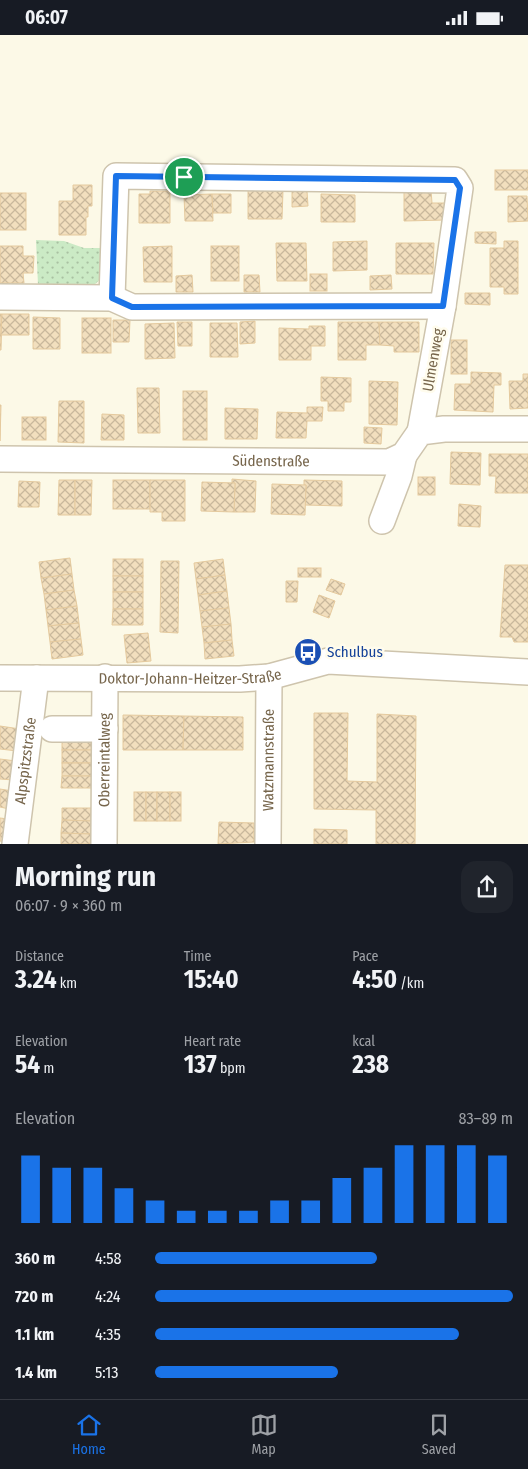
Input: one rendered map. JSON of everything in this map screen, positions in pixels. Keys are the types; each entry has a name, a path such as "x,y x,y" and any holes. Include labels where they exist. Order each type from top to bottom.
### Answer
{"street":[{"name":"Ulmenweg","path":"112,298 116,176 455,180 460,188 443,306 420,432"},
{"path":"0,297 112,298 132,307 443,306"},
{"path":"382,521 399,476 404,455 420,432 444,429 528,429"},
{"name":"Südenstraße","path":"0,459 389,462 404,455"},
{"name":"Doktor-Johann-Heitzer-Straße","path":"0,678 240,679 269,677 328,661 528,672"},
{"name":"Oberreintalweg","path":"104,677 104,844"},
{"name":"Watzmannstraße","path":"268,844 269,677"},
{"name":"Alpspitzstraße","path":"15,844 36,678"},
{"path":"52,729 105,729"}],"green space":[{"path":"36,240 64,241 84,248 103,248 103,277 94,285 38,285"}],"building":[{"path":"495,170 528,170 528,190 495,190"},
{"path":"73,185 92,185 92,206 88,206 86,235 59,235 59,201 73,201"},
{"path":"248,190 283,190 282,219 248,219"},
{"path":"404,190 431,190 432,203 446,203 446,220 404,221"},
{"path":"150,191 170,191 170,223 139,223 139,194 150,194"},
{"path":"292,191 307,191 308,206 292,207"},
{"path":"0,193 26,193 26,230 0,230"},
{"path":"212,194 213,221 185,221 184,195"},
{"path":"212,194 231,194 231,213 213,213"},
{"path":"321,194 355,195 355,222 321,222"},
{"path":"508,196 527,196 528,221 508,222"},
{"path":"475,232 496,232 496,244 475,243"},
{"path":"367,241 367,270 333,271 333,242"},
{"path":"504,241 518,241 518,294 504,294 504,287 490,287 490,248 504,248"},
{"path":"276,243 306,243 307,281 277,281"},
{"path":"396,243 434,243 433,274 396,274"},
{"path":"0,246 23,246 23,256 34,256 33,273 23,273 24,283 0,283"},
{"path":"172,246 172,282 144,282 143,247"},
{"path":"211,246 239,246 239,281 211,281"},
{"path":"310,274 327,274 327,291 310,291"},
{"path":"192,275 193,292 176,292 176,276"},
{"path":"244,275 259,275 260,292 244,292"},
{"path":"391,275 392,289 370,290 370,276"},
{"path":"465,293 490,293 490,305 465,304"},
{"path":"0,314 2,314 1,350 0,350"},
{"path":"2,314 29,314 29,335 1,335"},
{"path":"33,317 60,318 60,349 33,349"},
{"path":"82,318 111,318 111,353 82,353"},
{"path":"113,320 130,320 129,342 113,342"},
{"path":"255,321 255,343 240,344 240,322"},
{"path":"177,322 192,322 192,346 178,346"},
{"path":"338,322 379,322 380,345 366,345 366,360 338,360"},
{"path":"379,322 419,322 419,352 394,352 394,346 380,345"},
{"path":"174,323 175,358 145,359 145,324"},
{"path":"210,323 237,323 238,357 210,357"},
{"path":"309,326 325,326 325,346 311,346 311,360 279,360 279,328 309,329"},
{"path":"451,340 467,340 467,374 451,374"},
{"path":"471,372 501,373 501,385 494,385 493,412 454,410 455,384 471,384"},
{"path":"523,374 528,374 528,408 510,409 509,381 523,381"},
{"path":"321,377 351,378 351,402 344,402 344,411 328,411 328,401 321,401"},
{"path":"369,381 398,382 397,425 369,424"},
{"path":"137,388 159,388 160,433 138,433"},
{"path":"183,391 207,391 207,440 183,440"},
{"path":"59,401 84,401 84,443 58,442"},
{"path":"0,405 1,405 0,441"},
{"path":"307,407 323,407 322,421 307,421 306,438 276,438 277,412 307,413"},
{"path":"225,408 258,409 257,439 225,439"},
{"path":"102,414 124,415 124,440 101,440"},
{"path":"22,417 46,417 46,440 22,440"},
{"path":"364,427 382,428 381,444 364,443"},
{"path":"451,452 481,453 480,485 450,484"},
{"path":"489,454 528,454 528,493 495,493 496,476 489,476"},
{"path":"418,477 435,477 435,495 418,495"},
{"path":"232,479 256,481 255,512 234,512 235,483 232,483"},
{"path":"59,480 75,480 75,515 58,515"},
{"path":"75,480 92,480 91,515 75,515"},
{"path":"113,480 150,480 150,509 113,509"},
{"path":"150,480 185,480 185,521 162,521 162,512 150,512"},
{"path":"304,480 342,481 342,506 305,505 306,485 304,485"},
{"path":"19,481 40,482 39,507 18,507"},
{"path":"202,482 235,483 234,512 201,511"},
{"path":"272,484 306,485 305,515 271,514"},
{"path":"459,504 481,506 480,527 458,526"},
{"path":"70,558 72,574 41,578 39,562"},
{"path":"113,559 143,559 143,576 113,576"},
{"path":"223,559 225,575 196,579 194,563"},
{"path":"161,561 179,561 178,633 160,632"},
{"path":"505,565 528,565 528,642 514,642 512,637 500,637"},
{"path":"298,568 321,568 321,577 298,577"},
{"path":"72,574 74,590 44,594 41,578"},
{"path":"225,575 227,591 198,595 196,579"},
{"path":"113,576 143,576 143,592 113,592"},
{"path":"331,579 345,584 341,595 326,590"},
{"path":"286,581 298,581 297,602 286,602"},
{"path":"74,590 77,606 46,610 44,594"},
{"path":"227,591 229,608 200,611 198,595"},
{"path":"113,592 143,592 143,609 113,609"},
{"path":"319,595 335,601 329,618 313,612"},
{"path":"77,606 79,623 48,626 46,610"},
{"path":"229,608 231,624 202,627 200,611"},
{"path":"113,609 143,609 143,625 112,625"},
{"path":"79,623 81,639 50,642 48,626"},
{"path":"231,624 232,640 204,643 202,627"},
{"path":"148,633 151,661 127,663 124,635"},
{"path":"81,639 83,655 52,659 50,642"},
{"path":"232,640 234,656 205,659 204,643"},
{"path":"314,713 348,713 347,781 377,782 377,714 416,716 415,844 376,844 376,810 314,809"},
{"path":"123,715 184,716 183,750 123,750"},
{"path":"184,716 243,717 243,750 183,750"},
{"path":"0,726 20,729 17,751 0,749"},
{"path":"62,737 92,737 92,750 62,750"},
{"path":"62,750 92,750 92,763 62,763"},
{"path":"0,759 16,761 13,780 0,779"},
{"path":"62,763 92,763 92,776 62,776"},
{"path":"62,776 92,776 92,788 61,788"},
{"path":"0,789 12,791 9,809 0,807"},
{"path":"134,792 146,792 146,821 134,821"},
{"path":"146,792 157,792 157,821 146,821"},
{"path":"157,792 170,792 170,821 157,821"},
{"path":"170,792 181,792 181,821 170,821"},
{"path":"62,808 91,808 91,821 62,820"},
{"path":"0,818 8,819 5,842 0,841"},
{"path":"62,820 91,821 91,834 61,833"},
{"path":"219,822 254,823 254,842 218,844"},
{"path":"314,829 347,830 347,844 314,844"},
{"path":"61,833 91,834 90,844 61,844"}],"place":[{"name":"Schulbus","path":"308,652"}],"route":[{"path":"116,176 184,177 455,180 460,188 443,306 132,307 112,298 116,176"}]}
